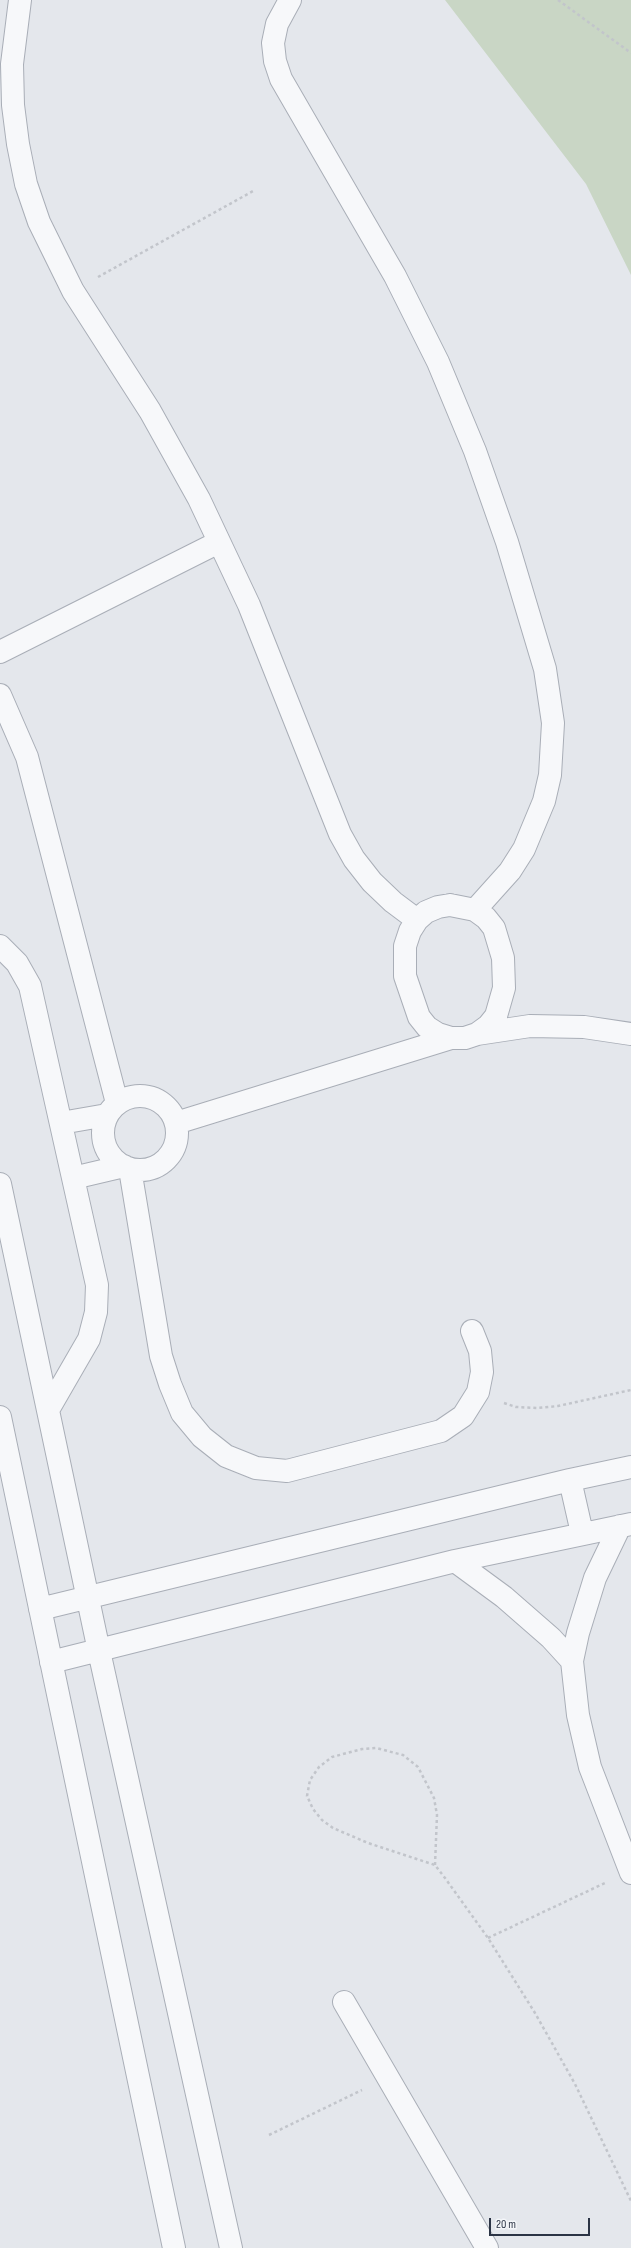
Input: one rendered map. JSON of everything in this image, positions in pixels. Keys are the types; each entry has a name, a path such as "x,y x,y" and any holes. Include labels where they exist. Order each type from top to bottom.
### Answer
{"street":[{"path":"20,0 12,64 13,104 18,144 26,184 39,222 73,291 150,412 199,499 249,605 340,834 354,859 372,882 393,902 417,920"},
{"path":"290,0 277,24 273,42 275,61 281,79 396,276 438,362 475,451 505,535 545,670 553,723 550,775 544,801 535,825 521,854 494,891 475,910"},
{"path":"0,652 219,542"},
{"path":"0,695 27,757 112,1109 104,1125 105,1144 115,1161 127,1167 142,1170 153,1168 163,1163 175,1145 176,1123 170,1112 162,1104 152,1098 140,1096 128,1098 112,1109 61,1123"},
{"path":"477,1034 488,1026 496,1016 501,1004 505,973 500,943 494,928 475,910 450,905 438,907 426,912 417,920 410,931 405,946 404,968 408,990 419,1017 427,1027 438,1034 451,1038 465,1038 477,1034 530,1026 584,1027 631,1034"},
{"path":"0,946 17,962 30,986 97,1285 96,1312 89,1339 48,1410"},
{"path":"176,1123 451,1038"},
{"path":"73,1178 127,1167"},
{"path":"127,1167 161,1356 170,1384 182,1413 202,1438 226,1456 256,1468 287,1471 441,1431 464,1416 478,1392 482,1372 480,1351 472,1331"},
{"path":"0,1184 87,1598 231,2248"},
{"path":"0,1417 174,2248"},
{"path":"40,1610 570,1480 631,1467"},
{"path":"570,1480 582,1533"},
{"path":"51,1662 455,1561 625,1525"},
{"path":"625,1525 595,1578 578,1633 572,1661 578,1714 590,1767 631,1872"},
{"path":"455,1561 504,1597 551,1638 572,1661"},
{"path":"344,2002 487,2248"}],"path":[{"path":"558,0 631,53"},
{"path":"73,291 255,190"},
{"path":"478,1392 496,1401 516,1407 538,1408 558,1406 631,1390"},
{"path":"435,1865 437,1821 435,1804 427,1782 418,1766 403,1755 376,1748 362,1749 332,1757 319,1766 310,1780 307,1796 313,1809 322,1820 333,1828 368,1843 435,1865 488,1938 535,2013 575,2084 631,2201"},
{"path":"488,1938 631,1872"},
{"path":"269,2135 388,2078"}],"green space":[{"path":"445,0 631,0 631,275 586,184"}]}
